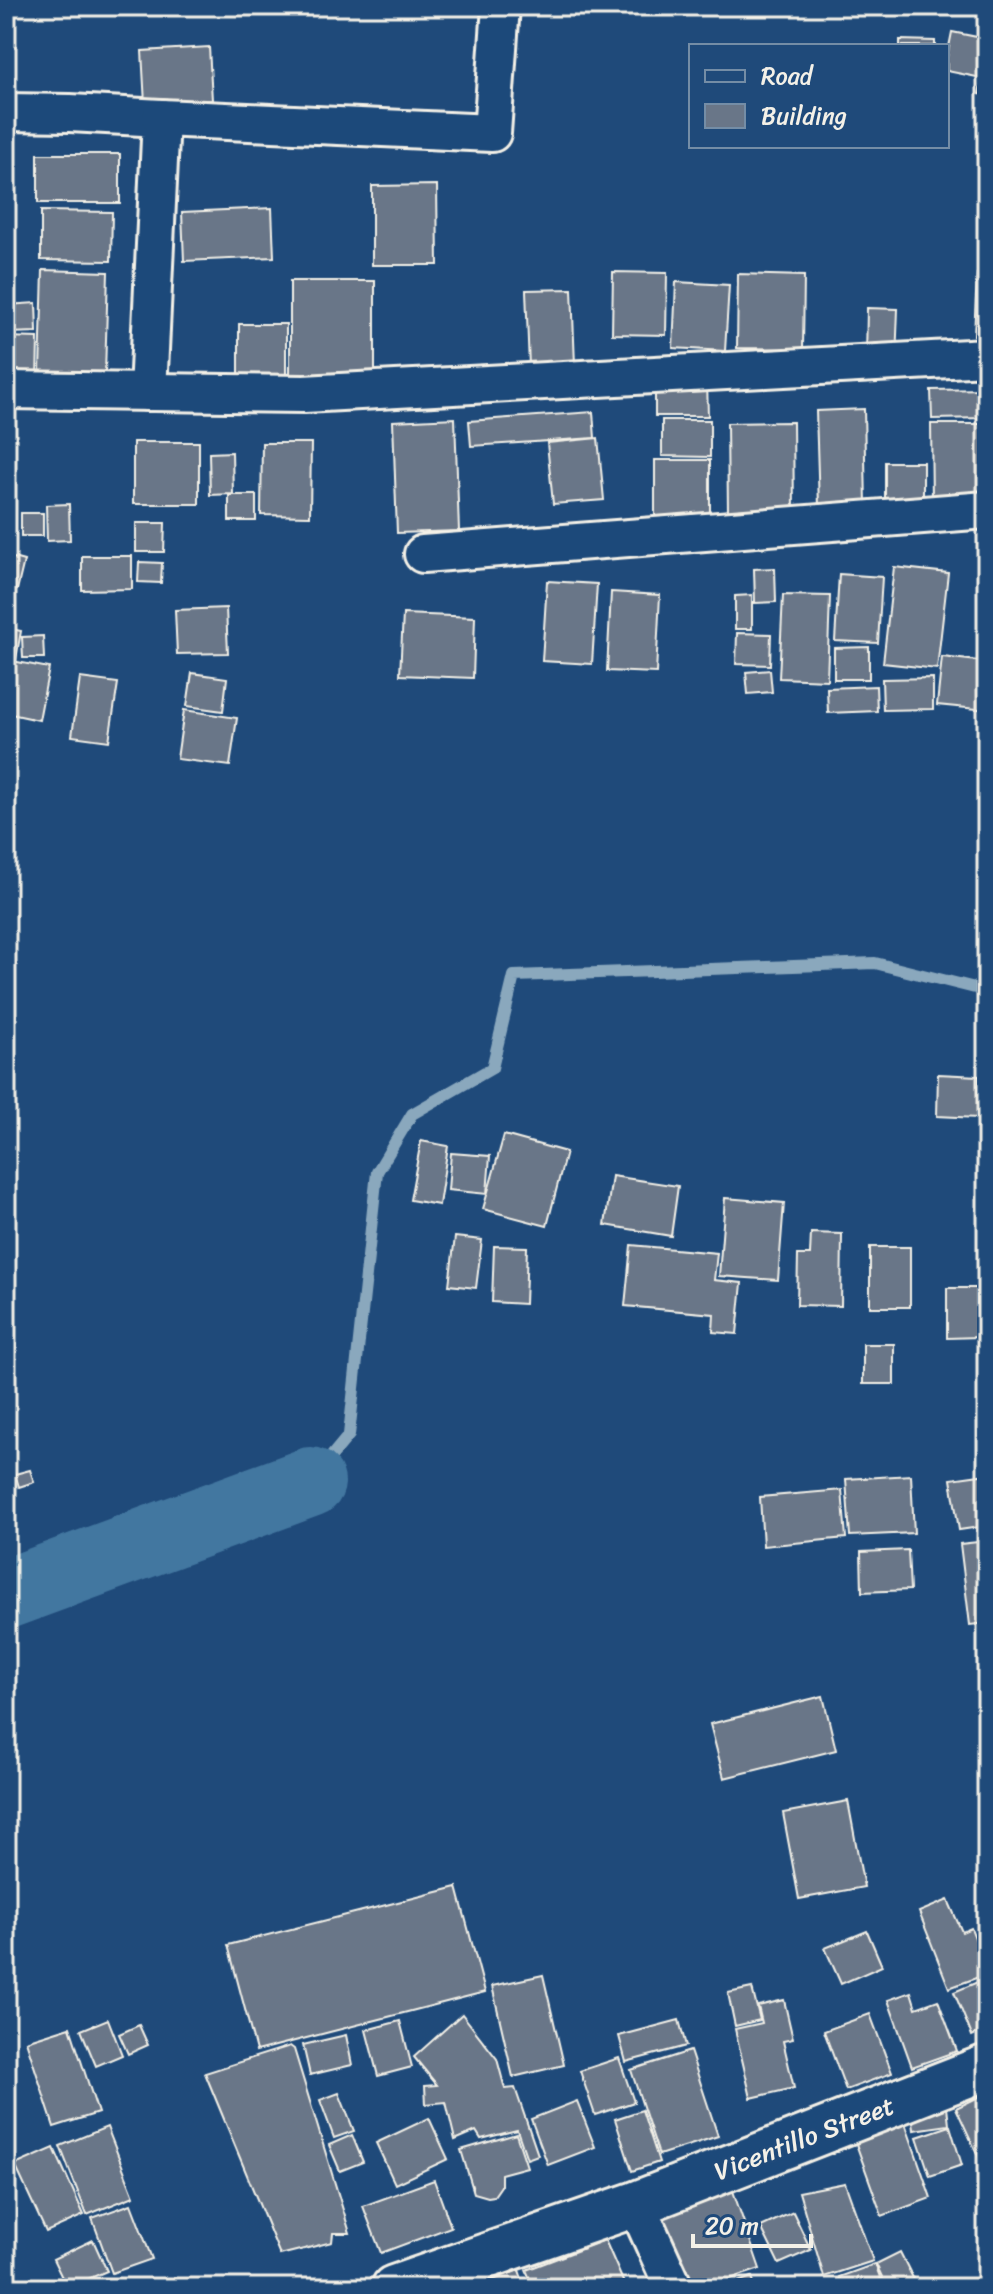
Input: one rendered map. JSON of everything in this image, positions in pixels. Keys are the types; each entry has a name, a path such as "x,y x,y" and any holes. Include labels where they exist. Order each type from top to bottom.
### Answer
{"street":[{"path":"6,112 492,133 501,6"},
{"path":"148,392 161,118"},
{"path":"6,390 304,394 987,357"},
{"path":"423,554 987,510"},
{"name":"Vicentillo Street","path":"394,2288 636,2204 987,2067"},
{"path":"636,2204 674,2288"}],"building":[{"path":"987,12 987,96 979,94 982,78 949,71 952,32 982,38"},
{"path":"900,40 935,41 935,44 900,44"},
{"path":"209,47 212,100 145,104 142,51"},
{"path":"38,154 120,154 120,203 38,203"},
{"path":"437,185 438,265 372,265 372,186"},
{"path":"272,208 274,257 184,261 182,212"},
{"path":"41,211 112,212 111,261 41,260"},
{"path":"43,270 108,272 105,374 40,372"},
{"path":"613,272 667,273 666,335 612,334"},
{"path":"738,274 804,276 803,349 737,348"},
{"path":"977,274 987,275 987,336 974,335"},
{"path":"290,281 375,281 375,381 290,381"},
{"path":"676,282 729,285 725,351 673,348"},
{"path":"572,289 575,365 529,367 526,290"},
{"path":"36,303 37,332 8,333 7,305"},
{"path":"867,308 898,309 896,361 866,359"},
{"path":"239,324 286,324 286,376 239,376"},
{"path":"6,337 38,338 37,381 6,380"},
{"path":"655,381 707,381 708,416 655,416"},
{"path":"987,389 987,418 932,419 931,390"},
{"path":"864,409 866,506 819,507 816,411"},
{"path":"593,412 595,438 471,446 469,421"},
{"path":"455,418 459,531 397,533 393,421"},
{"path":"662,420 710,420 710,457 662,456"},
{"path":"793,422 794,512 728,513 727,423"},
{"path":"931,424 987,424 987,499 932,500"},
{"path":"598,438 604,500 553,504 547,443"},
{"path":"133,442 199,442 199,504 133,504"},
{"path":"262,443 311,443 310,516 261,515"},
{"path":"232,452 233,494 210,495 209,453"},
{"path":"655,460 710,460 710,527 655,527"},
{"path":"885,462 923,462 923,509 885,509"},
{"path":"229,495 256,495 256,521 229,521"},
{"path":"69,504 70,540 47,541 46,505"},
{"path":"21,513 43,513 43,536 21,536"},
{"path":"136,523 165,523 164,552 136,552"},
{"path":"6,556 24,561 17,590 6,587"},
{"path":"82,556 132,556 132,589 82,590"},
{"path":"139,562 162,563 161,583 138,582"},
{"path":"894,567 948,573 937,669 883,663"},
{"path":"775,568 776,602 755,603 754,569"},
{"path":"839,574 882,577 878,643 835,641"},
{"path":"547,581 597,584 592,664 542,661"},
{"path":"611,592 660,595 656,673 607,671"},
{"path":"752,595 752,629 735,629 735,596"},
{"path":"783,595 830,596 827,680 779,678"},
{"path":"226,608 228,653 177,654 175,610"},
{"path":"403,614 475,617 473,678 400,675"},
{"path":"6,628 21,631 16,659 6,657"},
{"path":"737,633 771,634 770,665 736,664"},
{"path":"43,636 44,658 23,658 22,637"},
{"path":"869,647 869,679 834,679 834,648"},
{"path":"942,657 987,662 987,710 937,705"},
{"path":"12,661 49,668 39,720 6,713"},
{"path":"770,670 772,692 748,694 746,672"},
{"path":"192,673 227,678 223,711 187,706"},
{"path":"80,678 118,683 109,741 72,736"},
{"path":"933,678 933,709 883,710 882,679"},
{"path":"876,686 877,711 828,713 827,688"},
{"path":"184,710 237,718 230,766 177,759"},
{"path":"938,1074 979,1076 978,1118 937,1116"},
{"path":"504,1135 566,1152 547,1226 483,1209"},
{"path":"421,1141 448,1146 439,1205 410,1200"},
{"path":"451,1153 490,1156 487,1194 448,1190"},
{"path":"612,1176 678,1186 671,1236 605,1225"},
{"path":"725,1198 784,1203 778,1280 719,1276"},
{"path":"811,1233 842,1234 841,1306 797,1305 798,1255 810,1255"},
{"path":"455,1237 482,1240 476,1288 449,1285"},
{"path":"631,1245 717,1253 714,1280 742,1283 737,1334 713,1332 714,1314 625,1306"},
{"path":"494,1246 527,1247 525,1304 492,1302"},
{"path":"870,1247 910,1247 910,1307 870,1307"},
{"path":"947,1288 978,1288 979,1337 947,1338"},
{"path":"863,1344 894,1344 894,1384 863,1384"},
{"path":"30,1470 34,1482 19,1487 15,1474"},
{"path":"987,1474 987,1526 959,1530 951,1479"},
{"path":"911,1475 914,1533 850,1536 846,1479"},
{"path":"842,1490 846,1538 763,1546 760,1497"},
{"path":"987,1541 987,1623 970,1625 960,1544"},
{"path":"908,1550 910,1590 862,1592 861,1552"},
{"path":"823,1696 836,1750 724,1778 710,1724"},
{"path":"848,1801 864,1887 799,1899 783,1813"},
{"path":"457,1887 485,1992 256,2051 228,1945"},
{"path":"948,1900 962,1932 971,1928 987,1968 987,1974 949,1988 919,1912"},
{"path":"867,1931 882,1966 841,1984 825,1948"},
{"path":"543,1975 564,2065 513,2077 492,1986"},
{"path":"987,1978 987,2029 972,2036 954,1992"},
{"path":"752,1988 760,2020 735,2026 728,1993"},
{"path":"911,1992 916,2008 938,2000 957,2051 912,2067 888,2000"},
{"path":"784,2000 793,2039 783,2041 794,2088 751,2098 735,2029 762,2023 758,2006"},
{"path":"462,2014 497,2059 505,2089 515,2088 538,2155 527,2159 517,2130 481,2139 476,2131 455,2140 446,2102 426,2104 425,2086 437,2085 414,2057"},
{"path":"870,2014 892,2073 846,2090 824,2031"},
{"path":"108,2019 122,2055 96,2066 81,2030"},
{"path":"679,2020 686,2046 626,2062 619,2036"},
{"path":"400,2021 412,2067 378,2076 366,2030"},
{"path":"139,2025 148,2045 128,2054 119,2034"},
{"path":"70,2027 98,2113 54,2127 26,2041"},
{"path":"346,2035 352,2065 310,2075 303,2045"},
{"path":"290,2046 294,2049 350,2233 333,2233 332,2242 280,2255 205,2073"},
{"path":"690,2051 718,2136 659,2155 631,2070"},
{"path":"619,2058 634,2102 595,2115 580,2071"},
{"path":"339,2093 354,2131 334,2138 320,2100"},
{"path":"987,2093 987,2159 981,2162 956,2108"},
{"path":"577,2101 595,2147 548,2165 531,2119"},
{"path":"947,2107 949,2125 914,2130 912,2111"},
{"path":"642,2110 659,2162 632,2171 615,2119"},
{"path":"429,2118 448,2159 395,2184 376,2143"},
{"path":"905,2123 931,2198 882,2216 855,2141"},
{"path":"950,2126 962,2165 930,2176 917,2137"},
{"path":"107,2127 134,2196 87,2215 60,2146"},
{"path":"516,2134 527,2167 501,2174 501,2186 494,2196 474,2193 461,2150"},
{"path":"352,2135 363,2162 340,2171 329,2145"},
{"path":"54,2148 84,2215 46,2232 15,2165"},
{"path":"434,2180 451,2227 381,2253 363,2206"},
{"path":"845,2183 873,2261 824,2277 799,2192"},
{"path":"732,2188 760,2269 703,2288 684,2288 659,2213"},
{"path":"131,2204 152,2259 112,2273 92,2218"},
{"path":"793,2212 811,2250 779,2264 761,2227"},
{"path":"93,2240 107,2271 67,2288 53,2259"},
{"path":"605,2240 626,2288 534,2288 526,2270"},
{"path":"900,2252 918,2288 887,2288 876,2264"},
{"path":"875,2264 884,2288 843,2288 839,2277"},
{"path":"519,2270 525,2288 473,2288"},
{"path":"752,2277 756,2288 720,2288"}],"waterway":[{"path":"310,1482 349,1435 377,1172 412,1114 492,1068 514,976 875,963 987,991"},
{"path":"6,1594 310,1482"}]}
